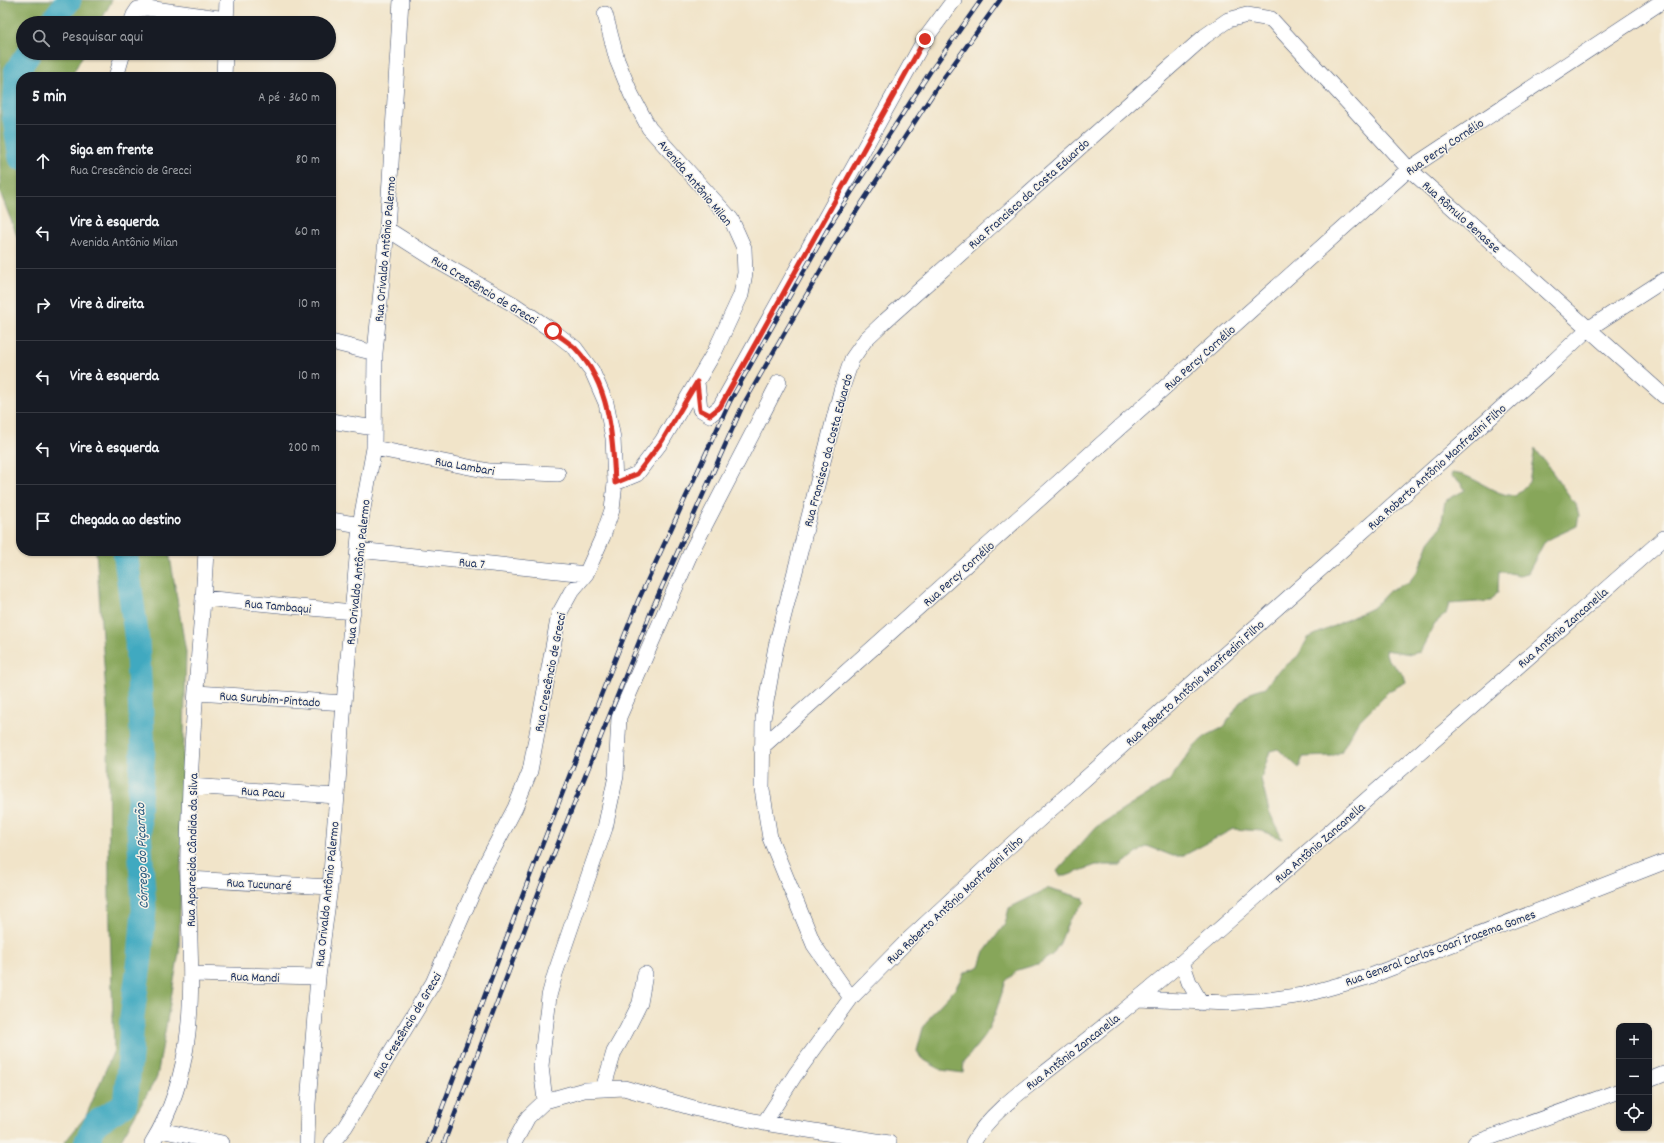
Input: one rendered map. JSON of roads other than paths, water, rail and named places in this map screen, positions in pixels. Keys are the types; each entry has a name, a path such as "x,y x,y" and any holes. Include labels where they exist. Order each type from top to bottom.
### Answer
{"street":[{"path":"226,16 227,0"},
{"name":"Rua Orivaldo Antônio Palermo","path":"307,1143 308,1104 318,977 330,886 336,796 360,525 374,448 375,353 387,228 400,0"},
{"path":"697,382 700,410 710,415 720,407 925,39 954,0"},
{"name":"Rua Percy Cornélio","path":"761,748 1409,169 1664,0"},
{"path":"134,16 138,10 147,8 196,16"},
{"name":"Avenida Antônio Milan","path":"605,14 617,60 631,94 650,128 731,219 744,248 745,274 741,296 715,351 662,441 637,474 615,483"},
{"name":"Rua Rômulo Benasse","path":"1228,20 1247,16 1271,19 1409,169 1664,396"},
{"name":"Rua Francisco da Costa Eduardo","path":"851,998 814,945 770,838 762,789 761,748 763,719 776,646 841,391 852,360 866,339 885,321 1204,36 1228,20"},
{"path":"117,72 121,60"},
{"path":"224,72 225,60"},
{"name":"Rua Crescêncio de Grecci","path":"332,1143 345,1127 433,983 484,867 515,808 530,771 559,614 571,592 586,574 603,536 612,510 615,483 613,438 606,403 592,371 575,348 513,304 439,262 387,228"},
{"name":"Rua Roberto Antônio Manfredini Filho","path":"764,1123 795,1075 851,998 909,939 1000,855 1524,388 1588,329 1664,280"},
{"path":"336,343 375,353"},
{"path":"545,1101 541,1066 549,996 555,974 606,828 616,776 619,717 691,552 780,382"},
{"path":"336,422 374,428"},
{"name":"Rua Lambari","path":"374,448 489,471 558,474"},
{"path":"336,521 360,525"},
{"name":"Rua Antônio Zancanella","path":"973,1143 978,1134 1007,1103 1138,999 1182,962 1664,538"},
{"name":"Rua 7","path":"358,550 586,574"},
{"name":"Rua Aparecida Cândida da Silva","path":"152,1143 160,1130 178,1082 186,1051 192,974 188,879 190,786 206,556"},
{"name":"Rua Tambaqui","path":"203,598 353,612"},
{"name":"Rua Surubim-Pintado","path":"197,693 344,703"},
{"name":"Rua Pacu","path":"190,786 336,796"},
{"name":"Rua General Carlos Coari Iracema Gomes","path":"1138,999 1228,1004 1303,995 1368,977 1664,862"},
{"name":"Rua Tucunaré","path":"188,879 330,886"},
{"path":"1182,962 1189,982 1201,1003"},
{"name":"Rua Mandi","path":"192,974 318,977"},
{"path":"603,1089 614,1052 640,1003 645,974"},
{"path":"1652,1079 1664,1074"},
{"path":"514,1143 528,1117 545,1101 584,1090 624,1088 697,1109 764,1123 889,1143"},
{"path":"1475,1143 1616,1092"},
{"path":"160,1130 222,1143"}],"waterway":[{"name":"Córrego do Piçarrão","path":"56,16 69,0"},
{"name":"Córrego do Piçarrão","path":"16,72 24,60"},
{"name":"Córrego do Piçarrão","path":"16,72 14,114 16,127"},
{"name":"Córrego do Piçarrão","path":"86,1143 96,1123 125,1104 130,1057 132,1016 140,958 144,909 138,812 143,751 137,641 126,556"}],"railway":[{"path":"429,1143 528,881 638,601 730,401 830,225 930,72 981,0"},
{"path":"444,1143 541,886 653,607 743,405 841,235 942,80 1000,0"}]}
